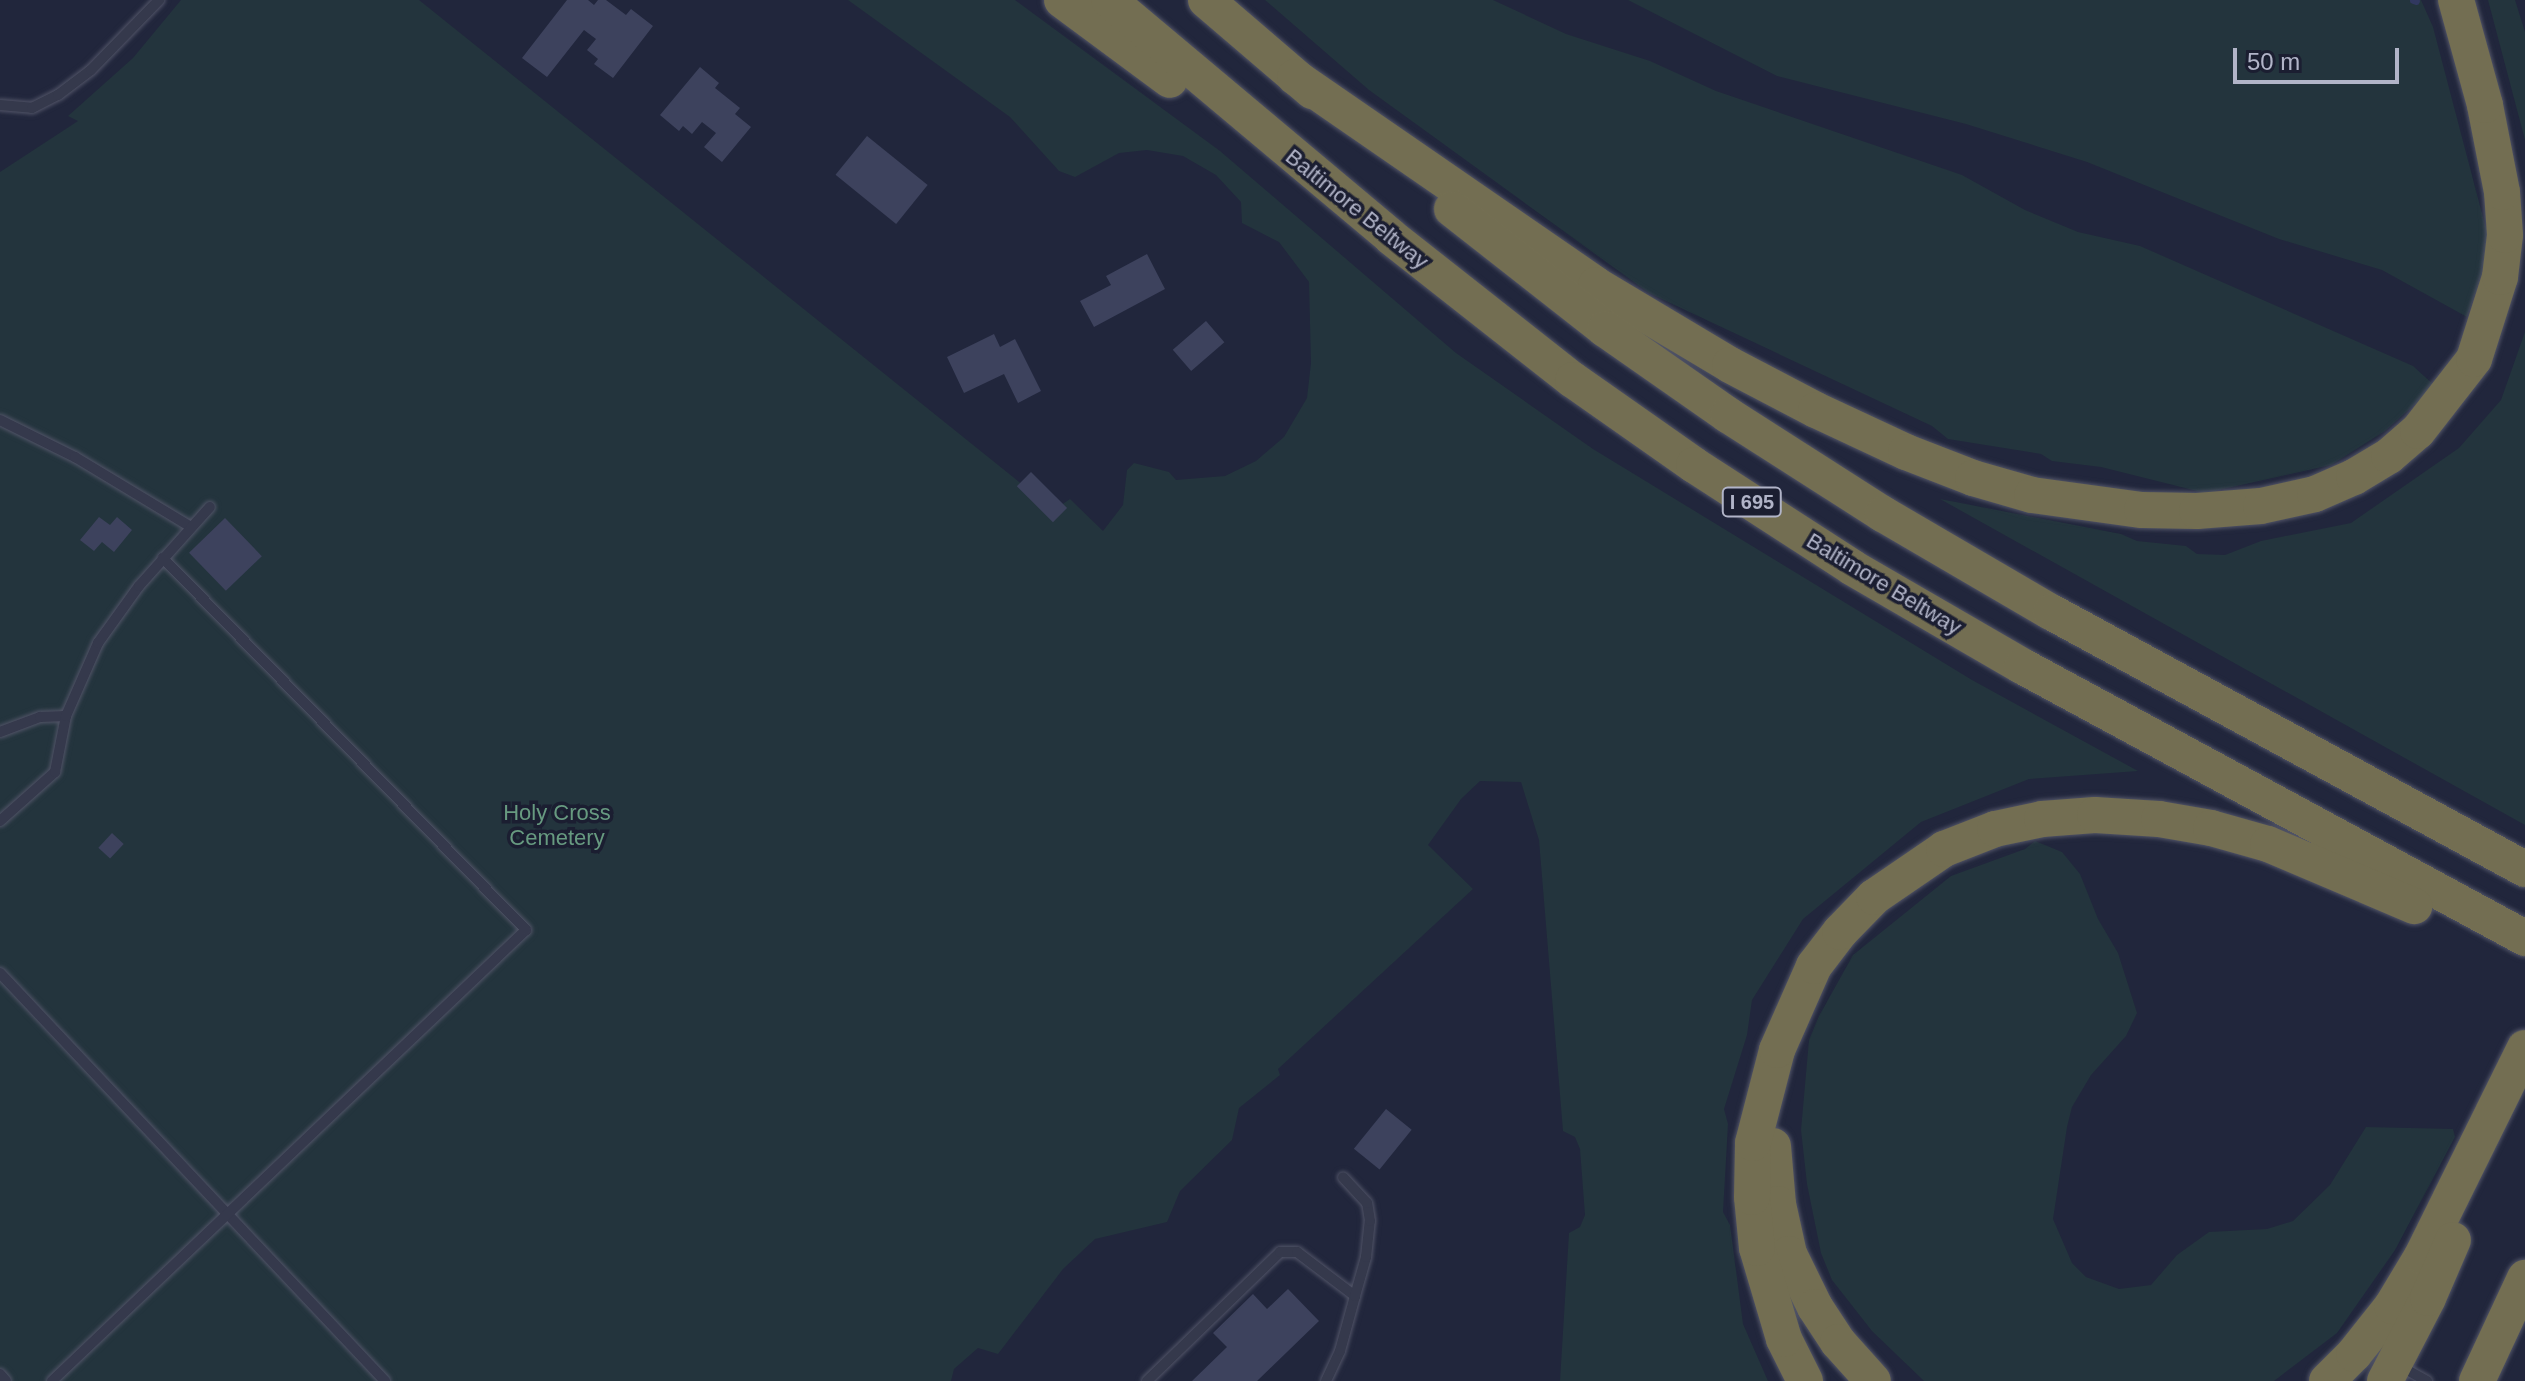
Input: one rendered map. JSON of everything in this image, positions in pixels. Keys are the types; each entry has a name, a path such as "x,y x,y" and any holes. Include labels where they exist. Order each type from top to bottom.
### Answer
{"highway":[{"path":"1062,0 1391,237"},
{"name":"Baltimore Beltway","path":"1109,0 1391,237 1573,380 1694,465 1853,568 2458,916 2525,938"},
{"name":"I 695","path":"1206,0 1475,228 1605,329 1728,415 1883,514 2051,612 2525,869"},
{"path":"1295,77 1596,285 1730,365 1816,410 1906,452 1973,478 2032,495 2142,510 2197,511 2261,506 2315,494 2354,477 2389,456 2418,431 2474,359 2500,277 2505,235 2502,192 2485,105 2456,0"},
{"path":"1805,1381 1784,1339 1768,1294 1757,1248 1752,1197 1753,1143 1777,1050 1814,966 1874,897 1944,849 1995,829 2042,819 2095,815 2159,819 2211,828 2268,844 2458,916 2525,959"},
{"path":"2390,1372 2428,1298 2476,1186 2525,1048"},
{"path":"2327,1381 2354,1354 2392,1306 2422,1256 2525,1048"},
{"path":"1777,1050 1773,1145 1778,1204 1789,1254 1815,1307 1838,1342 1873,1381"},
{"path":"2477,1381 2525,1278"}],"lane":[{"path":"0,105 32,108 58,95 112,49 159,0"},
{"path":"0,420 75,457 191,527"},
{"path":"0,821 55,772 66,716 98,643 163,558 210,507"},
{"path":"52,1381 526,930 163,558"},
{"path":"0,732 40,717 66,716"},
{"path":"0,973 385,1381"},
{"path":"1326,1381 1340,1351 1366,1257 1370,1221 1367,1203 1343,1177"},
{"path":"1147,1381 1280,1252 1297,1252 1355,1296"},
{"path":"2390,1372 2427,1381"},
{"path":"0,1374 6,1381"}],"green space":[{"name":"Holy Cross Cemetery","path":"181,0 419,0 1054,510 1070,499 1103,531 1123,505 1127,470 1134,463 1169,472 1176,480 1225,476 1256,461 1284,437 1307,398 1311,363 1309,282 1279,242 1242,223 1241,202 1216,175 1183,156 1147,150 1119,153 1075,177 1059,171 1010,117 848,0 1015,0 1220,151 1456,353 1593,449 1972,680 2138,771 2029,779 1921,822 1803,919 1752,1000 1747,1035 1724,1109 1728,1124 1723,1212 1730,1225 1743,1324 1768,1381 1560,1381 1569,1233 1580,1227 1585,1215 1580,1149 1575,1137 1563,1131 1539,840 1521,782 1480,781 1461,799 1428,845 1473,889 1278,1069 1280,1075 1239,1108 1232,1140 1180,1191 1167,1222 1095,1239 1063,1269 998,1354 978,1348 954,1369 951,1381 0,1381 0,172 78,121 68,116 133,58"},
{"path":"1265,0 1493,0 1566,34 1650,61 1716,91 1962,175 2025,210 2078,232 2140,246 2413,366 2435,386 2385,431 2331,465 2205,493 2101,467 2052,461 2041,454 1948,439 1932,426 1649,293 1369,90"},
{"path":"1628,0 2421,0 2433,27 2485,225 2494,240 2467,317 2382,270 2279,239 2087,162 1966,124 1777,76"},
{"path":"2488,0 2515,0 2525,32 2525,140"},
{"path":"2525,332 2525,825 1940,499 2121,534 2137,541 2186,546 2197,554 2225,555 2261,541 2351,523 2459,448 2501,400"},
{"path":"2035,841 2062,852 2080,874 2098,919 2118,953 2137,1013 2126,1036 2091,1075 2072,1107 2067,1127 2053,1219 2072,1263 2086,1277 2119,1289 2151,1285 2177,1255 2209,1232 2267,1229 2293,1221 2330,1185 2366,1127 2453,1129 2455,1137 2395,1250 2337,1333 2274,1381 1924,1381 1872,1331 1832,1280 1821,1253 1807,1184 1801,1130 1809,1040 1819,1016 1853,955 1951,876 2025,849"}],"building":[{"path":"567,0 588,0 594,5 598,0 606,0 626,15 631,9 653,26 613,78 594,64 598,59 587,50 596,39 584,30 547,77 522,58"},
{"path":"700,67 719,83 715,88 740,108 735,114 751,127 722,162 704,147 716,133 702,122 692,134 683,126 679,131 660,115"},
{"path":"867,136 928,185 896,224 836,175"},
{"path":"1147,254 1165,289 1094,327 1080,301 1111,285 1106,276"},
{"path":"1206,321 1224,342 1191,371 1173,350"},
{"path":"994,334 1000,347 1015,339 1041,391 1018,403 1004,374 964,393 947,357"},
{"path":"1031,472 1067,508 1053,522 1017,486"},
{"path":"99,517 110,525 117,517 132,530 114,552 102,542 94,551 80,540"},
{"path":"225,518 262,556 226,591 189,553"},
{"path":"112,833 124,844 110,859 98,848"},
{"path":"1386,1109 1412,1130 1380,1169 1354,1149"},
{"path":"1288,1289 1319,1321 1257,1381 1192,1381 1227,1347 1213,1333 1253,1294 1267,1309"}]}
